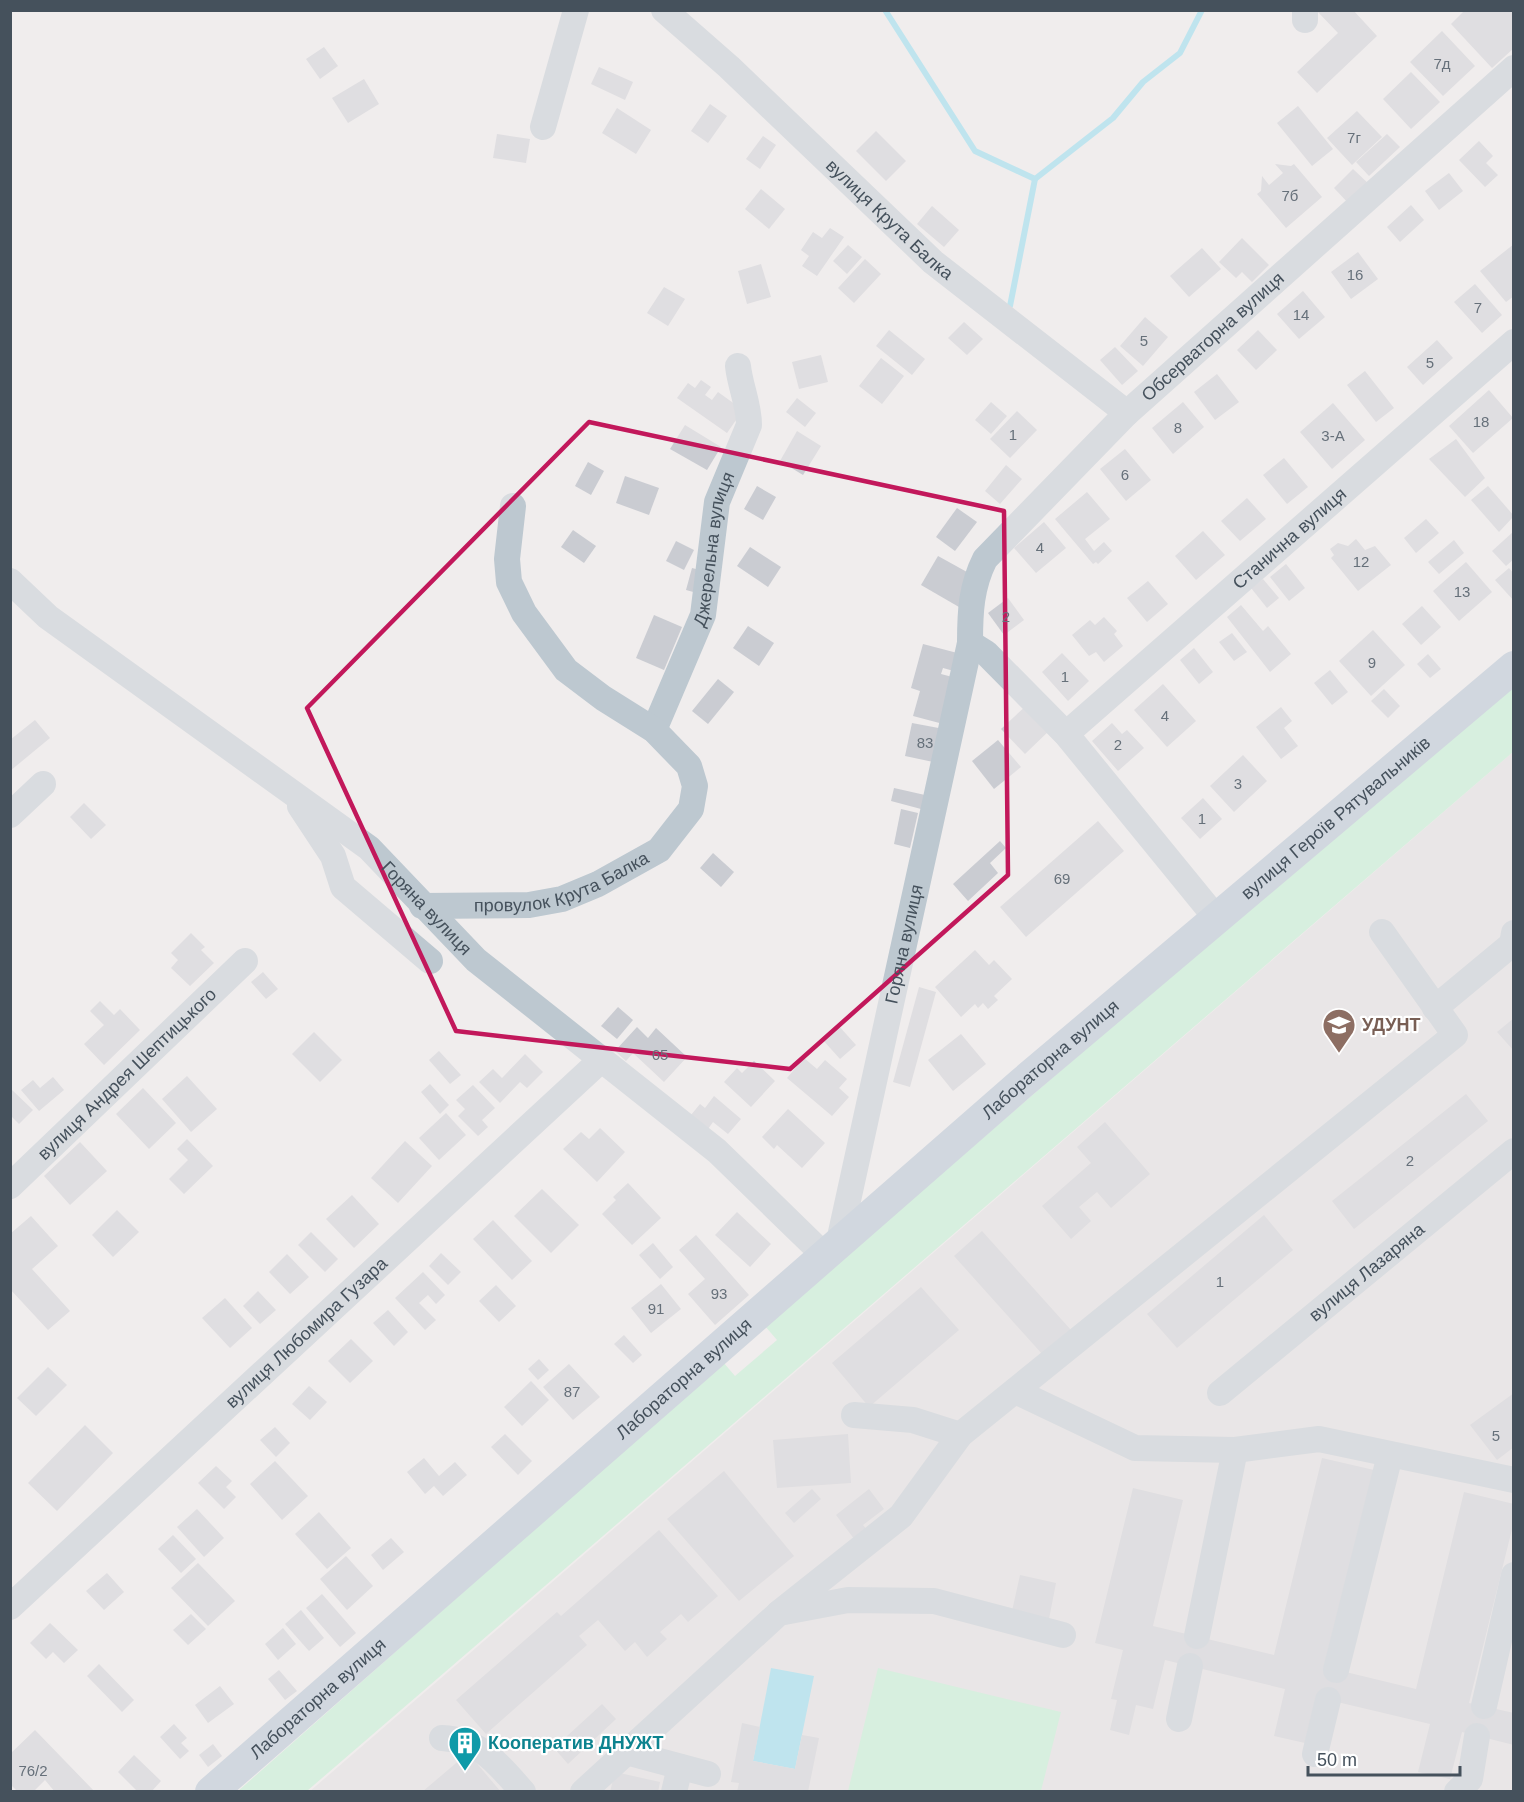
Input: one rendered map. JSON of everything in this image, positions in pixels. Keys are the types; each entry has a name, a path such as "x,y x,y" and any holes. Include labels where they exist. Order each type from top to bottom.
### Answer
{"main road":[{"name":"вулиця Героїв Рятувальників","path":"1159,969 1514,667"},
{"name":"Лабораторна вулиця","path":"211,1791 776,1296 832,1251 1022,1083 1159,969"}],"street":[{"path":"543,128 565,41 576,10"},
{"name":"вулиця Крута Балка","path":"664,10 729,67 933,262 1127,413"},
{"name":"Обсерваторна вулиця","path":"978,648 970,603 975,580 985,559 1127,413 1514,68"},
{"name":"Станична вулиця","path":"1066,734 1514,342"},
{"name":"Джерельна вулиця","path":"654,729 703,615 717,502 749,425 749,412 739,381 738,366"},
{"name":"провулок Крута Балка","path":"422,906 529,905 562,898 598,884 659,850 691,809 695,786 689,765 654,729 603,698 566,670 524,613 509,582 507,559 513,506"},
{"name":"Горяна вулиця","path":"10,580 48,618 369,848 476,960 717,1151 832,1251 978,648"},
{"path":"978,648 1066,734 1217,919"},
{"path":"946,834 966,731 978,648"},
{"path":"10,815 43,784"},
{"path":"291,793 333,856 343,887 430,961"},
{"path":"593,1787 626,1752 779,1613 901,1516 960,1435 1085,1331 1455,1035 1382,932"},
{"path":"1435,1008 1512,944 1514,933"},
{"name":"вулиця Андрея Шептицького","path":"10,1186 245,962"},
{"name":"вулиця Любомира Гузара","path":"10,1607 601,1060"},
{"name":"вулиця Лазаряна","path":"1220,1393 1514,1151"},
{"path":"1015,1391 1135,1448 1235,1450 1318,1439 1514,1480"},
{"path":"854,1415 913,1420 960,1435"},
{"path":"1197,1636 1235,1450"},
{"path":"1336,1670 1390,1455"},
{"path":"1484,1706 1514,1575"},
{"path":"779,1613 848,1600 934,1601 1063,1635"},
{"path":"1179,1719 1190,1666"},
{"path":"1315,1754 1328,1700"},
{"path":"1460,1791 1470,1779 1477,1736"},
{"path":"442,1738 463,1739 488,1754 523,1791"},
{"path":"626,1752 708,1774"},
{"path":"674,1791 680,1767"}],"highlighted area":[{"path":"589,422 1004,511 1008,875 790,1069 456,1031 307,708"}],"shaded area":[{"name":"УДУНТ","path":"1513,752 1513,1791 309,1792 815,1355"}],"green space":[{"path":"1513,680 1513,752 307,1791 237,1792 723,1362 735,1376 777,1340 765,1326"},
{"path":"878,1668 1061,1712 1041,1791 848,1791"}],"water":[{"path":"771,1668 814,1676 795,1769 753,1761"}],"building":[{"path":"1316,10 1353,10 1377,36 1317,93 1297,72 1338,33"},
{"path":"1465,10 1514,10 1514,48 1492,68 1451,24"},
{"path":"1442,31 1475,66 1443,96 1410,62"},
{"path":"324,47 338,66 320,79 306,59"},
{"path":"599,67 633,82 625,100 591,84"},
{"path":"1411,72 1440,102 1411,129 1383,99"},
{"path":"364,79 379,104 348,123 332,98"},
{"path":"710,104 727,116 708,143 691,131"},
{"path":"1298,106 1333,149 1312,166 1277,123"},
{"path":"617,108 651,130 636,154 602,133"},
{"path":"1357,111 1382,137 1352,165 1327,138"},
{"path":"876,131 906,161 886,181 856,151"},
{"path":"497,134 530,139 526,163 493,158"},
{"path":"1387,134 1400,147 1369,176 1356,162"},
{"path":"763,136 776,145 760,169 746,159"},
{"path":"1479,141 1493,156 1486,163 1498,175 1485,187 1459,160"},
{"path":"1275,164 1291,166 1294,164 1322,197 1286,228 1257,194 1261,191 1262,176 1269,185 1283,173"},
{"path":"1353,169 1371,186 1351,206 1334,188"},
{"path":"1449,173 1463,191 1439,210 1425,191"},
{"path":"761,189 785,209 769,229 745,209"},
{"path":"1411,205 1424,220 1400,242 1387,227"},
{"path":"932,206 959,230 944,247 917,224"},
{"path":"830,228 844,237 817,276 802,266 809,256 801,250 813,232 822,238"},
{"path":"1242,238 1269,265 1252,282 1242,272 1236,278 1219,262"},
{"path":"1514,244 1514,296 1506,302 1480,271"},
{"path":"848,245 862,257 847,274 833,261"},
{"path":"1202,248 1221,269 1189,297 1170,276"},
{"path":"1358,252 1378,279 1351,299 1331,272"},
{"path":"865,259 881,274 854,303 838,288"},
{"path":"761,264 771,297 747,304 738,271"},
{"path":"1475,284 1502,315 1482,333 1454,302"},
{"path":"664,287 685,299 668,326 647,313"},
{"path":"1303,291 1325,317 1299,339 1277,314"},
{"path":"1145,317 1168,337 1143,366 1120,346"},
{"path":"964,322 983,339 967,355 948,338"},
{"path":"889,330 925,359 912,375 876,346"},
{"path":"1258,330 1277,350 1256,370 1237,350"},
{"path":"1437,340 1453,358 1423,385 1407,367"},
{"path":"1115,347 1138,371 1122,385 1100,360"},
{"path":"821,355 828,382 799,389 792,362"},
{"path":"881,358 904,376 882,404 859,386"},
{"path":"1365,371 1394,408 1376,422 1347,385"},
{"path":"1217,374 1239,402 1215,420 1194,392"},
{"path":"701,380 711,387 705,395 712,400 718,392 743,410 727,433 677,398 688,383 695,388"},
{"path":"1489,390 1513,418 1473,453 1449,426"},
{"path":"797,398 816,413 805,427 786,412"},
{"path":"991,402 1007,416 991,434 975,420"},
{"path":"1183,402 1204,427 1173,454 1152,428"},
{"path":"1333,403 1365,440 1332,469 1300,432"},
{"path":"1017,411 1037,430 1010,458 990,439"},
{"path":"685,425 721,447 707,470 670,449"},
{"path":"797,431 821,446 803,475 780,461"},
{"path":"1456,439 1485,478 1465,497 1429,459"},
{"path":"1125,449 1151,480 1126,501 1100,469"},
{"path":"1284,458 1308,487 1287,504 1263,475"},
{"path":"588,462 604,471 591,495 575,486"},
{"path":"1006,465 1022,479 1000,504 985,491"},
{"path":"625,476 659,488 649,515 616,503"},
{"path":"757,486 776,497 763,520 744,509"},
{"path":"1488,486 1514,516 1499,532 1471,500"},
{"path":"1087,492 1110,519 1085,539 1094,551 1104,542 1112,551 1098,564 1096,562 1093,564 1055,519"},
{"path":"1247,498 1266,519 1240,541 1221,521"},
{"path":"957,508 977,522 955,551 936,537"},
{"path":"1426,519 1439,533 1416,553 1404,538"},
{"path":"1044,522 1066,548 1036,573 1014,548"},
{"path":"573,530 596,546 584,563 561,547"},
{"path":"1203,531 1225,555 1196,580 1175,556"},
{"path":"1514,531 1514,559 1506,566 1492,551"},
{"path":"1356,539 1365,550 1375,546 1391,565 1358,591 1331,558 1334,555 1330,549 1338,543 1348,546"},
{"path":"1454,540 1464,553 1439,574 1428,562"},
{"path":"676,541 694,550 684,570 666,561"},
{"path":"750,547 781,567 768,587 737,566"},
{"path":"938,556 976,577 959,607 921,585"},
{"path":"1466,562 1492,592 1459,621 1433,591"},
{"path":"1286,564 1305,588 1289,601 1270,577"},
{"path":"692,568 704,571 697,593 686,590"},
{"path":"1509,568 1514,574 1514,601 1495,580"},
{"path":"1263,579 1279,598 1267,608 1251,588"},
{"path":"1148,581 1168,604 1147,622 1127,598"},
{"path":"1008,598 1024,620 1004,635 988,613"},
{"path":"1241,605 1263,631 1268,626 1291,654 1270,672 1227,617"},
{"path":"1422,606 1441,627 1421,645 1402,624"},
{"path":"654,615 682,627 664,670 636,658"},
{"path":"1104,617 1117,631 1114,634 1123,646 1104,662 1096,652 1089,656 1072,635 1090,620 1095,625"},
{"path":"748,626 774,643 759,666 733,648"},
{"path":"1373,630 1405,665 1371,696 1339,661"},
{"path":"1232,633 1247,652 1234,661 1219,642"},
{"path":"923,644 965,655 961,673 943,668 941,674 960,679 947,725 913,716 920,691 911,688"},
{"path":"1194,648 1213,672 1199,684 1180,660"},
{"path":"1062,653 1089,681 1068,701 1042,672"},
{"path":"1428,654 1441,669 1430,678 1417,664"},
{"path":"1330,670 1348,692 1332,705 1314,683"},
{"path":"718,679 734,692 708,724 692,711"},
{"path":"1163,684 1196,721 1167,747 1134,710"},
{"path":"1384,689 1400,706 1388,718 1371,701"},
{"path":"1028,704 1052,728 1025,754 1001,729"},
{"path":"1281,707 1292,721 1284,728 1298,746 1281,759 1256,727"},
{"path":"35,720 50,738 10,771 10,740"},
{"path":"912,723 944,729 938,763 905,756"},
{"path":"1112,723 1122,734 1127,730 1144,748 1118,771 1092,741"},
{"path":"998,740 1021,767 994,789 972,761"},
{"path":"1243,755 1267,781 1234,812 1210,786"},
{"path":"894,788 925,795 921,809 891,801"},
{"path":"1203,798 1222,819 1200,839 1181,818"},
{"path":"84,803 106,825 91,839 70,817"},
{"path":"901,809 918,813 910,848 894,844"},
{"path":"1098,821 1124,851 1026,937 1000,907"},
{"path":"1000,841 1006,848 990,863 998,873 968,901 953,884"},
{"path":"713,853 734,872 721,887 700,868"},
{"path":"191,933 205,947 201,950 214,963 190,986 171,968 178,960 171,953"},
{"path":"975,950 989,965 994,960 1012,979 994,996 998,1000 988,1009 983,1003 978,1008 975,1004 961,1017 935,987"},
{"path":"263,972 278,989 266,999 251,982"},
{"path":"919,987 936,992 910,1087 893,1082"},
{"path":"100,1001 114,1015 120,1009 140,1030 104,1065 84,1044 104,1025 90,1011"},
{"path":"618,1007 633,1020 617,1039 601,1026"},
{"path":"1514,1018 1514,1051 1497,1032"},
{"path":"838,1025 856,1045 840,1059 822,1039"},
{"path":"637,1027 648,1038 656,1028 687,1057 664,1082 633,1053 626,1061 615,1051"},
{"path":"314,1032 342,1060 320,1082 292,1054"},
{"path":"961,1034 986,1064 953,1091 928,1060"},
{"path":"439,1051 461,1075 450,1084 429,1060"},
{"path":"525,1054 543,1072 527,1088 520,1082 500,1103 479,1082 493,1069 502,1078"},
{"path":"804,1058 817,1069 825,1060 847,1079 839,1088 849,1097 832,1116 787,1078"},
{"path":"754,1061 775,1081 751,1107 724,1082 737,1068 742,1073"},
{"path":"187,1076 217,1109 191,1132 162,1099"},
{"path":"53,1077 64,1090 39,1111 21,1090 33,1080 40,1088"},
{"path":"430,1084 449,1105 440,1114 421,1092"},
{"path":"473,1085 495,1108 482,1120 488,1127 478,1136 458,1116 465,1109 456,1100"},
{"path":"10,1088 33,1110 19,1124 10,1115"},
{"path":"143,1088 176,1123 149,1149 116,1114"},
{"path":"1466,1094 1488,1121 1354,1229 1332,1201"},
{"path":"714,1096 741,1119 728,1134 713,1122 708,1129 691,1115 700,1104 705,1108"},
{"path":"788,1109 825,1143 802,1168 777,1145 774,1149 762,1137"},
{"path":"446,1113 466,1135 439,1160 419,1138"},
{"path":"1105,1122 1150,1174 1111,1208 1097,1192 1079,1207 1091,1221 1071,1239 1042,1206 1091,1163 1077,1147"},
{"path":"600,1128 625,1152 597,1182 563,1149 581,1132 589,1139"},
{"path":"187,1139 213,1166 184,1194 169,1179 188,1160 177,1149"},
{"path":"405,1141 432,1166 398,1203 371,1178"},
{"path":"80,1142 107,1171 70,1205 44,1176"},
{"path":"628,1183 661,1218 632,1245 602,1214 616,1200 613,1197"},
{"path":"542,1189 579,1225 551,1253 514,1216"},
{"path":"352,1195 379,1224 354,1248 326,1219"},
{"path":"117,1210 139,1232 113,1257 92,1235"},
{"path":"737,1212 771,1244 750,1267 715,1235"},
{"path":"1264,1215 1293,1250 1177,1348 1147,1314"},
{"path":"31,1216 58,1246 32,1269 70,1311 48,1330 10,1289 10,1234"},
{"path":"493,1220 532,1261 512,1280 473,1239"},
{"path":"982,1231 1071,1330 1043,1355 954,1256"},
{"path":"311,1232 338,1259 325,1272 298,1245"},
{"path":"696,1235 749,1295 715,1325 688,1294 705,1279 679,1250"},
{"path":"653,1243 673,1267 660,1279 639,1255"},
{"path":"441,1253 461,1272 448,1285 429,1266"},
{"path":"287,1254 309,1277 290,1294 269,1272"},
{"path":"423,1272 445,1295 436,1304 428,1295 419,1303 436,1320 425,1330 395,1298"},
{"path":"661,1284 681,1309 651,1333 631,1308"},
{"path":"496,1285 516,1306 499,1322 479,1301"},
{"path":"921,1287 959,1330 869,1407 832,1363"},
{"path":"258,1291 276,1310 260,1324 243,1306"},
{"path":"225,1298 252,1328 230,1348 202,1318"},
{"path":"388,1310 408,1332 394,1346 373,1323"},
{"path":"624,1335 642,1355 633,1363 614,1344"},
{"path":"351,1339 373,1361 350,1383 328,1361"},
{"path":"539,1359 549,1370 538,1380 528,1369"},
{"path":"569,1364 600,1397 573,1420 543,1387"},
{"path":"48,1367 67,1385 36,1416 17,1398"},
{"path":"531,1381 549,1400 522,1426 504,1407"},
{"path":"309,1386 327,1402 310,1420 292,1404"},
{"path":"1514,1393 1514,1447 1497,1460 1470,1425"},
{"path":"85,1425 113,1453 57,1511 28,1483"},
{"path":"275,1427 290,1443 276,1457 260,1440"},
{"path":"505,1434 532,1461 518,1475 491,1447"},
{"path":"848,1434 851,1483 777,1488 773,1440"},
{"path":"424,1458 439,1476 455,1462 467,1475 443,1496 434,1486 425,1494 407,1472"},
{"path":"1322,1458 1374,1470 1325,1667 1416,1689 1464,1492 1514,1504 1514,1521 1469,1703 1514,1713 1514,1745 1462,1732 1450,1779 1418,1772 1430,1724 1316,1697 1305,1743 1274,1736 1285,1689 1165,1660 1153,1709 1136,1705 1129,1735 1110,1730 1117,1700 1111,1699 1123,1650 1095,1643 1133,1488 1183,1500 1153,1626 1274,1655"},
{"path":"275,1461 308,1496 282,1520 250,1484"},
{"path":"216,1466 232,1481 226,1487 236,1497 224,1509 198,1483"},
{"path":"724,1471 794,1556 739,1601 667,1519"},
{"path":"812,1489 821,1499 794,1523 785,1513"},
{"path":"869,1489 884,1509 863,1525 867,1530 855,1540 836,1515"},
{"path":"197,1509 224,1538 204,1557 177,1527"},
{"path":"319,1512 351,1548 327,1569 295,1534"},
{"path":"659,1530 718,1596 688,1622 681,1614 660,1632 667,1639 647,1657 635,1642 625,1651 598,1620 579,1636 587,1645 486,1734 456,1700 557,1612 561,1616"},
{"path":"173,1535 196,1559 181,1573 158,1549"},
{"path":"391,1538 404,1552 383,1570 371,1555"},
{"path":"346,1556 373,1586 347,1610 320,1579"},
{"path":"198,1563 235,1601 208,1626 171,1588"},
{"path":"107,1573 124,1592 104,1610 86,1591"},
{"path":"1020,1575 1056,1583 1049,1619 1012,1611"},
{"path":"322,1594 356,1633 340,1647 306,1608"},
{"path":"301,1610 324,1638 309,1651 285,1624"},
{"path":"191,1614 206,1629 188,1645 173,1630"},
{"path":"50,1623 78,1650 64,1663 53,1652 46,1659 30,1643"},
{"path":"283,1628 296,1644 278,1660 265,1644"},
{"path":"99,1664 134,1700 122,1712 87,1676"},
{"path":"279,1670 297,1691 285,1700 268,1679"},
{"path":"220,1686 234,1704 208,1723 195,1705"},
{"path":"602,1704 616,1719 568,1764 554,1748"},
{"path":"742,1723 760,1727 753,1761 795,1769 802,1735 819,1738 808,1792 737,1792 739,1783 731,1782"},
{"path":"174,1724 187,1738 181,1743 189,1751 180,1759 160,1737"},
{"path":"35,1730 95,1792 55,1792 45,1780 33,1792 18,1792 10,1784 10,1754"},
{"path":"213,1744 222,1756 208,1767 199,1755"},
{"name":"Кооператив ДНУЖТ","path":"468,1753 501,1792 422,1792"},
{"path":"134,1755 161,1781 151,1792 138,1792 118,1772"},
{"path":"615,1772 660,1782 658,1792 610,1792"}],"waterway":[{"path":"885,10 975,151 1035,179 1113,118 1143,82 1180,53 1202,10"},
{"path":"1010,306 1035,179"}],"place":[{"name":"УДУНТ","path":"1339,1054"},
{"name":"Кооператив ДНУЖТ","path":"465,1772"}]}
